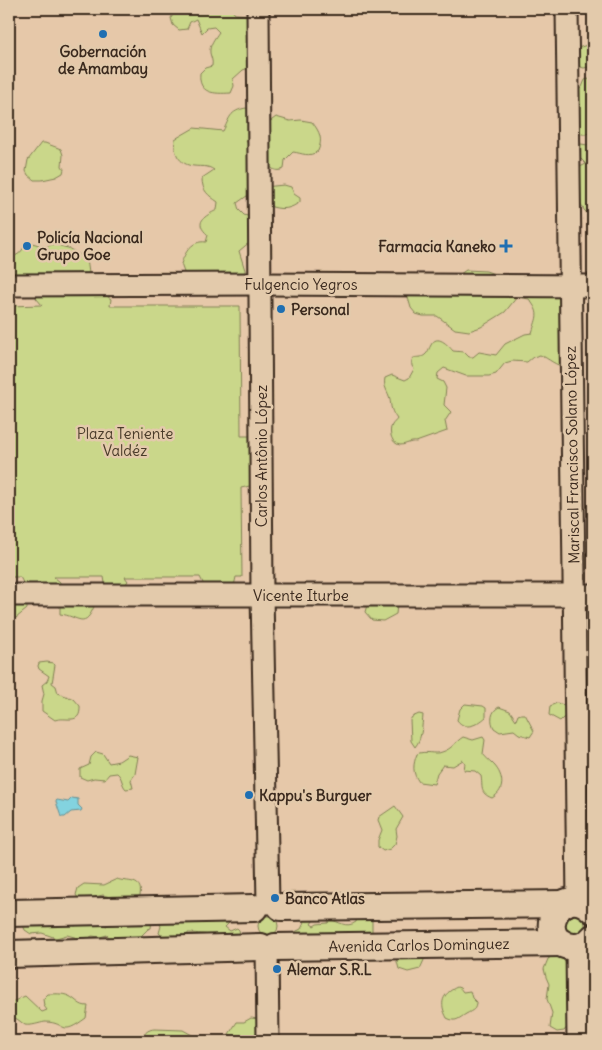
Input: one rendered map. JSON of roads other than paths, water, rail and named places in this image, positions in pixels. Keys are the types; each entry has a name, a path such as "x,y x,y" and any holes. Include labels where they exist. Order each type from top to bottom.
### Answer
{"main road":[{"path":"9,913 267,906 583,905"},
{"path":"582,944 554,933 552,920 554,913 583,905"},
{"path":"267,906 290,920 290,931 285,940 268,947 251,941 245,928 247,917 267,906"},
{"name":"Avenida Carlos Dominguez","path":"9,954 268,947 582,944"}],"street":[{"name":"Carlos Antônio López","path":"258,9 262,595 267,906"},
{"name":"Mariscal Francisco Solano López","path":"567,9 570,285 583,595 583,905"},
{"name":"Fulgencio Yegros","path":"9,286 261,284 593,286"},
{"name":"Vicente Iturbe","path":"9,595 583,595"},
{"path":"578,1041 582,944"},
{"path":"268,947 268,1041"}],"water":[{"path":"72,798 78,799 81,811 71,812 65,817 61,817 56,801 68,802"}],"place":[{"name":"Gobernación de Amambay","path":"103,34"},
{"name":"Policía Nacional Grupo Goe","path":"27,246"},
{"name":"Farmacia Kaneko","path":"506,246"},
{"name":"Personal","path":"281,309"},
{"name":"Kappu's Burguer","path":"249,795"},
{"name":"Banco Atlas","path":"275,898"},
{"name":"Alemar S.R.L","path":"277,969"}],"park label":[{"name":"Plaza Teniente Valdéz","path":"125,442"}]}
